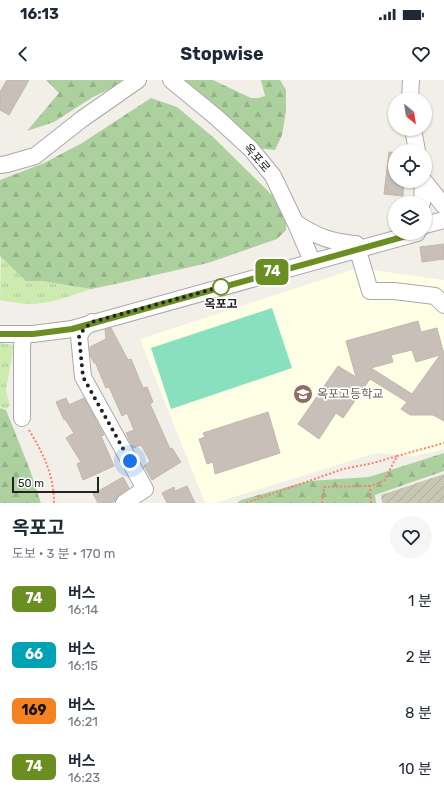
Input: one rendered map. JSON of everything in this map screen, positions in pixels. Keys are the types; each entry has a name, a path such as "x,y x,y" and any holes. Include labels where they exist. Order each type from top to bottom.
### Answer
{"street":[{"path":"0,165 35,156 82,118 138,80"},
{"name":"옥포로","path":"170,80 216,117 251,149 273,176 296,223 311,259"},
{"path":"410,92 411,80"},
{"path":"430,188 440,203 444,206"},
{"path":"432,223 444,220"},
{"path":"296,223 314,235 334,242 356,246 388,239"},
{"path":"432,230 444,227"},
{"path":"0,334 72,333 84,329 92,322 388,236"},
{"path":"356,246 370,291 394,291 435,296 444,305"},
{"path":"0,325 33,327 73,320 311,259"},
{"path":"72,333 83,377 145,489 124,503"},
{"path":"22,418 23,334"}],"path":[{"path":"22,418 41,449 50,470 54,503"},
{"path":"246,503 343,469 373,463 444,443"},
{"path":"322,503 324,488 370,486 384,481 397,456"},
{"path":"370,486 371,503"}],"shaded area":[{"name":"옥포고등학교","path":"358,268 444,280 444,449 415,456 376,453 215,503 205,503 140,339"},
{"path":"444,474 444,503 382,503 381,495"}],"green space":[{"path":"46,80 122,80 112,88 93,97 54,122 27,131 59,93"},
{"path":"177,80 213,80 251,98 258,98 265,96 261,80 280,80 286,90 286,111 282,135 275,150 255,148"},
{"path":"151,98 177,107 213,137 277,200 287,213 286,230 277,239 208,263 91,289 42,281 26,281 0,256 0,180 44,163 82,143"},
{"path":"1,255 26,281 42,281 91,289 59,300 34,304 0,300"},
{"path":"272,308 292,368 171,409 151,348"},
{"path":"0,343 14,345 6,390 10,406 6,409 0,407"},
{"path":"0,408 6,410 30,470 41,503 0,503"},
{"path":"444,453 444,471 375,495 376,503 237,503 241,500 309,481 369,477"}],"building":[{"path":"7,80 29,80 9,115 0,110 0,92"},
{"path":"388,160 388,188 404,188 403,196 384,194"},
{"path":"444,244 444,259 422,262 420,247"},
{"path":"418,321 421,332 437,328 443,351 444,350 444,421 433,415 410,415 401,409 407,402 370,379 343,418 336,413 319,439 298,424 338,366 356,377 346,341","holes":["412,350 416,362 440,355 412,394 371,368 393,362 391,355"]},
{"path":"111,328 128,360 131,359 143,388 147,387 153,402 150,404 170,449 172,448 181,462 152,480 144,466 150,461 141,445 133,448 126,433 134,430 127,413 122,416 109,387 106,388 95,362 94,363 90,355 90,347 106,339 105,330"},
{"path":"66,398 69,405 84,398 104,435 101,436 114,466 83,480 77,464 81,462 66,438 74,433 65,419 64,420 56,402"},
{"path":"268,412 280,453 215,474 213,462 207,464 199,439 205,437 203,433"},
{"path":"123,477 129,488 111,503 98,503 93,494"},
{"path":"187,486 195,503 167,503 162,493 174,487 175,491"}],"bus line":[{"name":"74","path":"0,334 33,334 72,329 92,322 391,240"}],"place":[{"name":"옥포고","path":"221,287"},
{"name":"옥포고등학교","path":"303,394"}],"route":[{"path":"130,461 83,377 79,336 80,332 92,322 224,286 221,287"}]}
